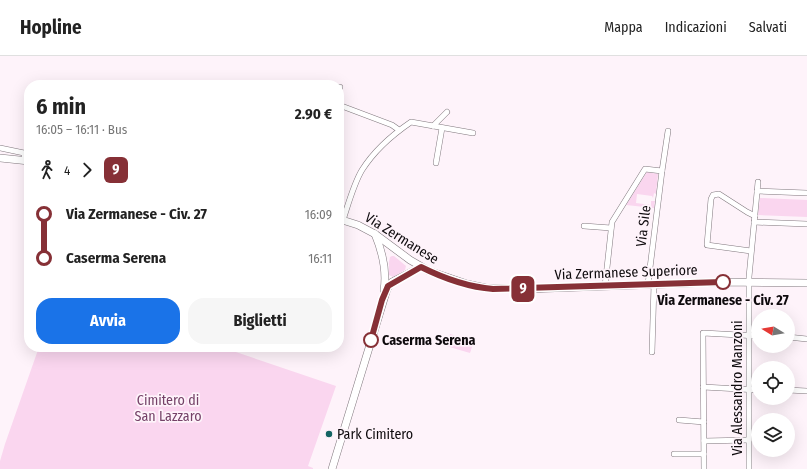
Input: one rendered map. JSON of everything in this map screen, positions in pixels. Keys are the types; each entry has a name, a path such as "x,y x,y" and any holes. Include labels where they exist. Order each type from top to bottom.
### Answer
{"street":[{"path":"344,107 392,125 399,130"},
{"path":"433,126 447,112"},
{"name":"Via Zermanese","path":"344,213 361,171 373,155 399,130 411,122 473,133"},
{"path":"436,163 442,128"},
{"name":"Via Sile","path":"652,352 651,284 662,171 668,131"},
{"path":"0,148 18,152 24,161"},
{"path":"0,158 24,161"},
{"name":"Via Sile","path":"605,286 612,222 645,169 662,171"},
{"name":"Via Alessandro Manzoni","path":"749,469 749,282 758,182"},
{"path":"757,191 807,193"},
{"path":"751,252 707,245 711,199 715,194 719,194 755,216"},
{"name":"Via Zermanese","path":"344,221 358,225 375,234 421,267 440,276 467,284 493,289"},
{"path":"754,222 807,224"},
{"path":"584,226 611,228"},
{"path":"332,469 382,300 385,281 384,266 375,234"},
{"path":"384,266 387,255 396,250"},
{"path":"382,300 390,284 421,267"},
{"name":"Via Zermanese Superiore","path":"493,289 749,282 807,283"},
{"path":"704,469 703,333 749,335"},
{"path":"795,338 807,339"},
{"path":"703,387 748,390"},
{"path":"795,390 807,391"},
{"path":"679,420 704,422"},
{"path":"704,441 749,440"},
{"path":"674,454 704,454"}],"green space":[{"path":"647,172 658,174 656,194 654,193 653,198 652,196 637,194 636,203 651,205 651,201 655,201 654,208 626,205"},
{"path":"760,198 807,200 807,217 758,215"},
{"path":"392,256 406,266 405,270 393,277 389,275 389,262 390,257"},
{"path":"450,334 474,341 470,353 446,346"},
{"name":"Cimitero di San Lazzaro","path":"37,352 236,352 336,386 308,466 313,469 0,469 0,461"}],"bus line":[{"name":"9","path":"371,340 382,300 388,286 392,282 421,267 440,276 481,288 493,289 723,282"}],"place":[{"name":"Via Zermanese - Civ. 27","path":"723,282"},
{"name":"Caserma Serena","path":"371,340"},
{"name":"Park Cimitero","path":"329,434"}]}
